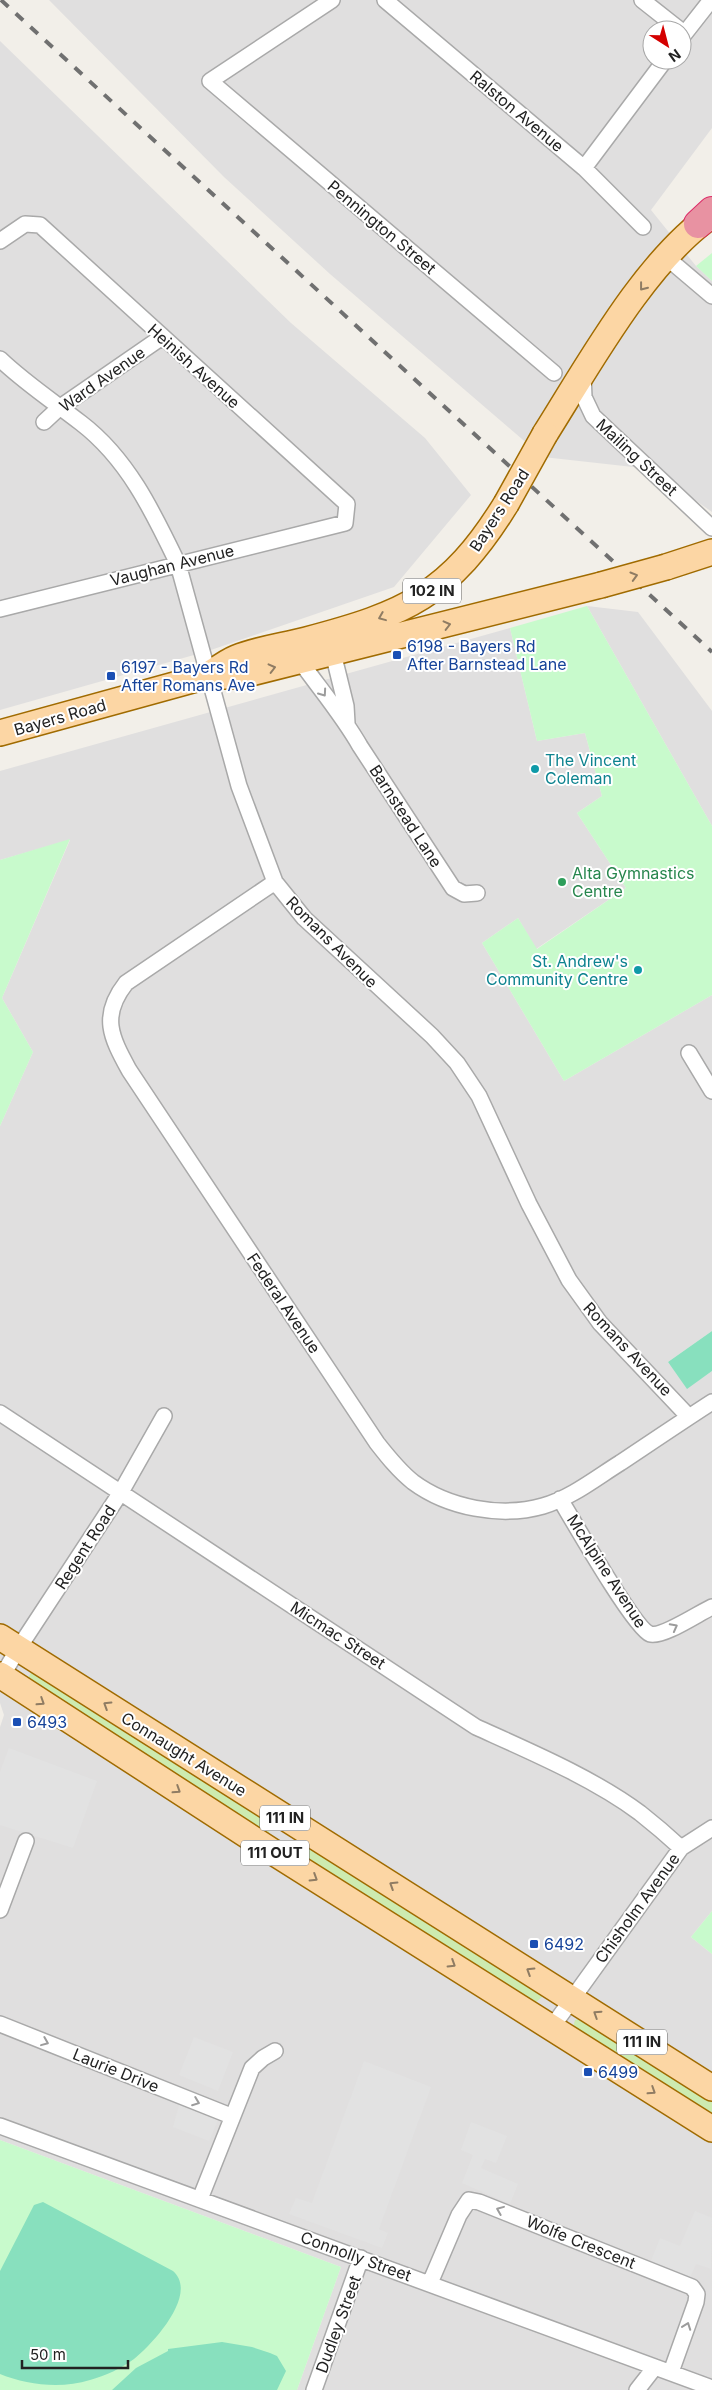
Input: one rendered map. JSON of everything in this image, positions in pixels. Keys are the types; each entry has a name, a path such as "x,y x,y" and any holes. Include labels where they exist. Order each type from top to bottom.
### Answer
{"main road":[{"name":"Bayers Road","path":"207,676 235,658 370,622 410,605 434,590 466,561 493,525 545,434 624,312 666,257 707,217"},
{"name":"Bayers Road","path":"0,733 207,676 240,676 601,585 712,552"},
{"name":"Connaught Avenue","path":"9,1643 572,1997 712,2088"},
{"name":"Connaught Avenue","path":"1,1676 273,1852 712,2129"},
{"path":"273,1852 292,1822"}],"street":[{"name":"Pennington Street","path":"332,0 210,81 554,373"},
{"name":"Ralston Avenue","path":"386,0 584,168 643,226"},
{"path":"642,0 666,20"},
{"path":"692,22 711,0"},
{"path":"584,168 658,70"},
{"name":"Heinish Avenue","path":"0,241 24,224 40,225 347,504 345,523"},
{"path":"666,257 712,296"},
{"name":"Ward Avenue","path":"44,422 59,408 162,337"},
{"name":"Romans Avenue","path":"0,359 59,408 82,423 116,456 129,471 178,564 207,676 239,786 275,882 310,925 432,1036 457,1063 479,1096 529,1204 568,1280 600,1323 674,1398 689,1417"},
{"name":"Mailing Street","path":"582,375 584,397 593,416 712,528"},
{"path":"681,498 712,518"},
{"name":"Vaughan Avenue","path":"0,609 345,523"},
{"name":"Barnstead Lane","path":"332,653 346,706 347,723"},
{"name":"Barnstead Lane","path":"300,661 347,723 360,746 454,888 464,894 477,894"},
{"name":"Federal Avenue","path":"275,882 126,983 115,999 110,1021 114,1043 129,1070 376,1443 398,1469 432,1494 472,1508 506,1511 542,1506 560,1500 712,1402"},
{"path":"689,1053 712,1091"},
{"name":"Micmac Street","path":"0,1413 476,1726 535,1754 613,1796 640,1813 681,1848"},
{"name":"Regent Road","path":"1,1676 9,1643 121,1492 164,1416"},
{"name":"McAlpine Avenue","path":"560,1500 641,1628 650,1634 660,1634 712,1606"},
{"name":"Chisholm Avenue","path":"572,1997 681,1848 712,1828"},
{"path":"0,1910 26,1841"},
{"path":"552,2027 572,1997"},
{"name":"Laurie Drive","path":"0,2024 231,2116"},
{"path":"200,2198 231,2116 252,2068 262,2058 275,2051"},
{"name":"Connolly Street","path":"0,2126 712,2388"},
{"name":"Wolfe Crescent","path":"430,2283 458,2215 469,2200 479,2202 692,2287 697,2294 696,2302 670,2372"},
{"name":"Dudley Street","path":"314,2390 361,2258"},
{"path":"637,2390 655,2367"}],"shaded area":[{"path":"49,0 712,0 712,128 651,210 696,266 712,281 712,512 651,469 543,457 330,274 224,177"},
{"path":"0,41 291,323 425,438 471,495 394,587 208,651 0,710"},
{"path":"587,606 638,612 712,711 712,826"},
{"path":"510,628 537,741 585,733 602,796 577,813 626,888 536,949 518,918 482,943 564,1081 712,995 712,1331 668,1362 687,1388 712,1371 712,1911 691,1937 712,1954 712,2390 297,2390 341,2267 0,2140 0,1727 4,1715 0,1703 0,1126 33,1052 2,998 70,840 0,860 0,771"},
{"path":"9,1748 97,1781 73,1848 0,1825 0,1772"},
{"path":"194,2037 233,2052 218,2091 179,2075"},
{"path":"364,2061 431,2087 379,2229 388,2233 382,2248 289,2214 296,2198 312,2203"},
{"path":"180,2102 219,2118 209,2141 173,2127"},
{"path":"471,2122 507,2136 496,2163 485,2159 481,2168 518,2184 510,2204 462,2183 473,2155 461,2150"},
{"path":"695,2211 712,2218 711,2269 696,2264 690,2278 650,2263 660,2238 680,2246"}],"green space":[{"path":"712,253 712,281 696,266"},
{"path":"587,606 712,826 712,995 564,1081 482,943 518,918 537,949 626,888 577,813 602,796 585,733 537,741 510,628"},
{"path":"70,839 2,998 33,1052 0,1126 0,860"},
{"path":"712,1331 712,1371 687,1389 668,1362"},
{"path":"32,1671 271,1822 272,1826 268,1834 263,1835 25,1683"},
{"path":"302,1842 541,1991 542,1997 535,2003 294,1851 298,1843"},
{"path":"712,1911 712,1954 691,1937"},
{"path":"585,2018 712,2102 712,2119 573,2027 575,2020"},
{"path":"0,2140 341,2267 297,2390 0,2390"},
{"path":"43,2202 173,2271 180,2281 181,2292 177,2305 162,2331 152,2342 134,2359 113,2371 79,2383 56,2385 33,2383 0,2374 0,2271 34,2205"},
{"path":"222,2342 252,2347 277,2356 286,2371 277,2390 112,2390 136,2368 168,2351 168,2349"}],"railway":[{"path":"1,0 712,652"}],"place":[{"name":"6198 - Bayers Rd After Barnstead Lane","path":"397,655"},
{"name":"6197 - Bayers Rd After Romans Ave","path":"111,676"},
{"name":"The Vincent Coleman","path":"535,769"},
{"name":"Alta Gymnastics Centre","path":"562,882"},
{"name":"St. Andrew's Community Centre","path":"638,970"},
{"name":"6493","path":"17,1722"},
{"name":"6492","path":"534,1944"},
{"name":"6499","path":"588,2072"}]}
